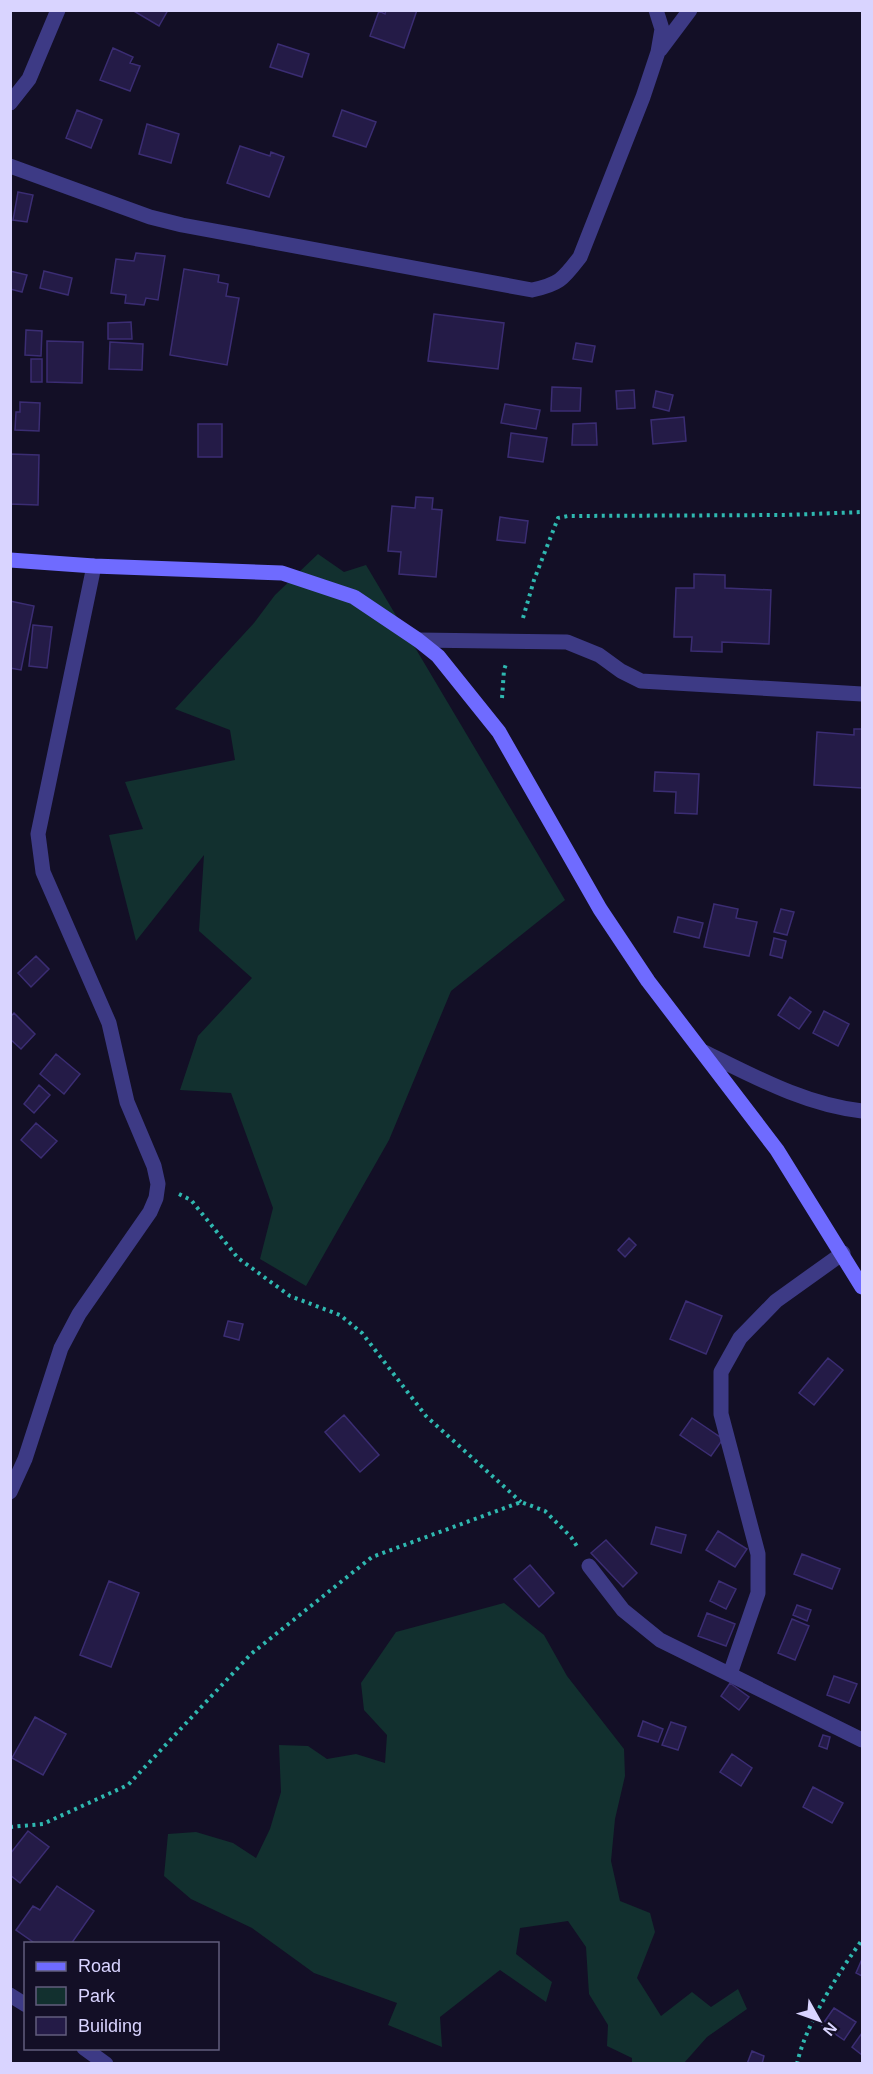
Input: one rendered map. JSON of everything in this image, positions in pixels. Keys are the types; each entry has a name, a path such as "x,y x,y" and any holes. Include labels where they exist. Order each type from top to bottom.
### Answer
{"street":[{"path":"10,103 29,79 58,10"},
{"path":"10,166 150,217 182,225 532,290 552,286 567,275 580,257 643,97 658,52 662,29 656,10"},
{"path":"658,52 690,10"},
{"path":"10,560 94,566 282,573 354,597 418,640 443,662 499,732 600,909 648,981 777,1150 862,1287"},
{"path":"10,1492 25,1459 61,1348 79,1314 150,1212 156,1198 158,1184 154,1167 128,1102 109,1023 43,872 38,834 94,566"},
{"path":"418,640 567,642 599,655 621,671 641,681 862,694"},
{"path":"704,1052 779,1089 840,1108 862,1111"},
{"path":"730,1674 758,1593 758,1554 721,1414 721,1372 740,1338 776,1301 843,1254"},
{"path":"589,1566 623,1610 660,1640 862,1740"},
{"path":"10,1995 24,2004"},
{"path":"85,2050 106,2064"}],"path":[{"path":"499,732 504,670 516,641 534,580 558,518 568,516 786,515 862,512"},
{"path":"158,1184 191,1200 238,1258 290,1296 340,1315 362,1333 426,1416 522,1502 545,1511 571,1537 589,1566"},
{"path":"10,1827 43,1824 128,1785 251,1654 372,1557 522,1502"},
{"path":"797,2064 801,2046 841,1969 862,1940"}],"green space":[{"path":"318,554 344,572 366,565 565,900 451,991 389,1140 306,1286 260,1259 273,1208 231,1093 180,1090 198,1036 252,978 199,931 204,855 136,941 109,835 143,829 125,782 235,760 230,730 175,709 254,623 275,595"},
{"path":"504,1603 544,1635 567,1676 624,1749 625,1776 615,1819 611,1861 620,1901 650,1913 655,1932 637,1978 661,2016 692,1992 711,2007 738,1989 747,2009 707,2037 684,2063 632,2063 632,2058 607,2046 608,2025 589,1994 586,1947 568,1921 520,1928 516,1954 552,1982 546,2002 500,1970 440,2017 442,2047 388,2025 397,2003 314,1973 252,1928 191,1899 164,1876 168,1834 196,1832 233,1843 256,1858 270,1829 281,1792 279,1745 308,1746 327,1759 356,1754 385,1763 387,1735 364,1710 361,1683 396,1632"}],"building":[{"path":"132,10 168,10 159,26"},
{"path":"386,10 417,10 404,48 370,36 379,11 385,14"},
{"path":"278,44 309,54 302,77 270,67"},
{"path":"113,48 133,57 130,63 140,66 130,91 100,80"},
{"path":"77,110 102,120 91,148 66,138"},
{"path":"342,110 376,122 366,147 333,136"},
{"path":"147,124 179,134 171,163 139,154"},
{"path":"240,146 270,156 271,152 284,157 269,197 227,183"},
{"path":"18,192 33,195 27,222 13,220"},
{"path":"136,253 165,256 158,300 146,298 144,305 125,303 126,295 111,293 116,259 134,261"},
{"path":"184,269 219,275 218,282 228,284 226,296 239,298 227,365 170,355"},
{"path":"10,271 27,275 22,292 10,289"},
{"path":"44,271 72,278 68,295 40,288"},
{"path":"434,314 504,323 498,369 428,361"},
{"path":"131,322 132,339 108,339 108,323"},
{"path":"26,330 42,331 41,356 25,355"},
{"path":"47,341 83,342 82,383 47,382"},
{"path":"110,342 143,344 142,370 109,369"},
{"path":"576,343 595,346 592,362 573,359"},
{"path":"31,359 42,359 42,382 31,382"},
{"path":"552,387 581,388 580,411 551,411"},
{"path":"634,390 635,408 617,409 616,391"},
{"path":"656,391 673,395 669,411 653,407"},
{"path":"20,402 40,403 39,431 15,430 16,412 20,412"},
{"path":"505,404 540,410 536,429 501,423"},
{"path":"684,417 686,441 653,444 651,420"},
{"path":"596,423 597,445 572,445 573,424"},
{"path":"198,424 222,424 222,457 198,457"},
{"path":"511,433 547,438 543,462 508,457"},
{"path":"10,454 39,455 38,505 10,504"},
{"path":"416,497 433,498 432,509 442,510 436,577 399,574 401,552 388,551 392,506 415,508"},
{"path":"500,517 528,521 525,543 497,540"},
{"path":"694,574 725,575 725,588 771,590 769,644 722,642 722,652 691,651 692,637 674,637 676,588 694,588"},
{"path":"10,601 34,606 21,670 10,668"},
{"path":"33,625 52,627 47,668 29,666"},
{"path":"854,729 862,729 862,788 814,785 817,732 854,735"},
{"path":"655,772 699,774 697,814 675,813 676,792 654,791"},
{"path":"714,904 738,909 736,918 757,922 749,956 704,947"},
{"path":"781,909 794,912 787,935 774,932"},
{"path":"678,917 703,923 699,938 674,932"},
{"path":"774,938 786,941 782,958 770,955"},
{"path":"36,956 49,969 31,987 18,973"},
{"path":"790,997 811,1012 799,1029 778,1015"},
{"path":"824,1011 849,1024 838,1046 813,1033"},
{"path":"14,1013 35,1034 21,1049 10,1039 10,1017"},
{"path":"56,1054 80,1074 64,1094 40,1074"},
{"path":"39,1085 50,1095 34,1113 24,1104"},
{"path":"36,1123 57,1141 41,1158 21,1140"},
{"path":"629,1238 636,1245 625,1257 618,1250"},
{"path":"686,1301 722,1316 706,1354 670,1339"},
{"path":"228,1321 243,1324 239,1340 224,1336"},
{"path":"828,1358 843,1370 814,1405 799,1393"},
{"path":"344,1415 379,1455 360,1472 325,1432"},
{"path":"692,1418 723,1439 711,1456 680,1435"},
{"path":"656,1527 686,1535 681,1553 651,1544"},
{"path":"718,1531 747,1549 735,1567 706,1550"},
{"path":"606,1540 637,1573 623,1587 591,1553"},
{"path":"802,1554 840,1569 832,1589 794,1574"},
{"path":"530,1565 554,1593 539,1607 514,1579"},
{"path":"109,1581 139,1593 111,1667 80,1655"},
{"path":"719,1581 736,1589 726,1609 710,1601"},
{"path":"797,1605 811,1610 807,1621 793,1615"},
{"path":"707,1613 735,1624 726,1646 698,1636"},
{"path":"792,1619 809,1626 795,1660 778,1653"},
{"path":"834,1676 857,1684 849,1703 827,1695"},
{"path":"730,1683 749,1697 739,1710 721,1696"},
{"path":"35,1717 66,1734 43,1775 12,1758"},
{"path":"643,1721 663,1729 658,1742 638,1736"},
{"path":"671,1722 686,1727 678,1750 662,1745"},
{"path":"823,1735 830,1737 827,1749 819,1746"},
{"path":"732,1754 752,1768 741,1786 720,1772"},
{"path":"813,1787 843,1803 832,1823 803,1807"},
{"path":"28,1831 49,1847 20,1883 10,1875 10,1854"},
{"path":"57,1886 94,1911 72,1942 33,1942 16,1930 33,1906 40,1910"},
{"path":"862,1959 862,1976 856,1973"},
{"path":"834,2008 856,2022 844,2040 822,2025"},
{"path":"862,2033 862,2055 852,2047"},
{"path":"752,2051 764,2056 762,2064 747,2064"}]}
